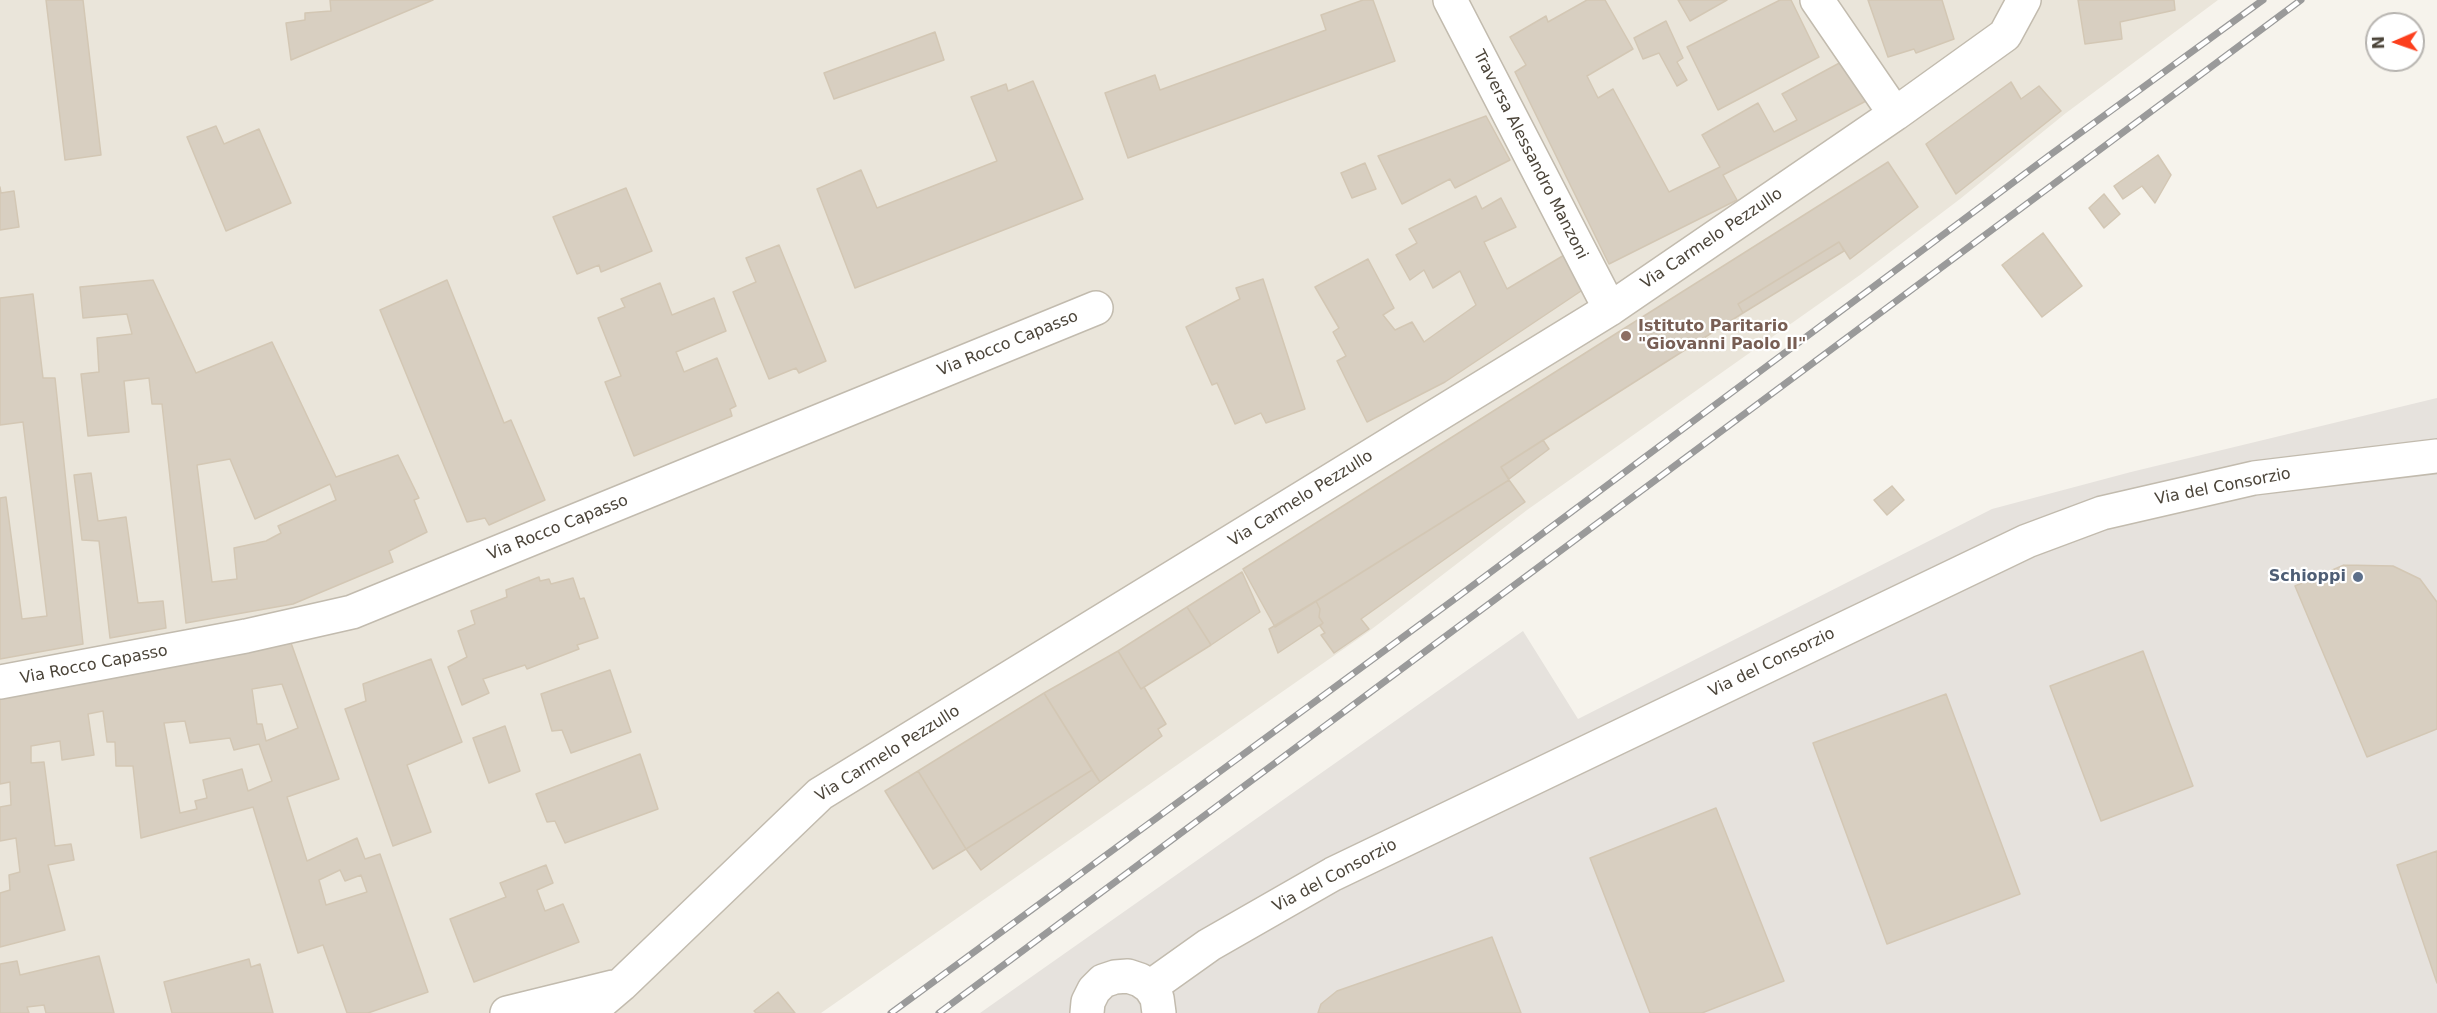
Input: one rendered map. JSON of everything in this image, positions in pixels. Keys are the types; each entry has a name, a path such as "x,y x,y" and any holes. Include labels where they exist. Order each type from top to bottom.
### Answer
{"street":[{"name":"Traversa Alessandro Manzoni","path":"1450,0 1610,309"},
{"path":"1817,0 1895,114"},
{"name":"Via Carmelo Pezzullo","path":"588,1013 621,986 820,794 1610,309 1895,114 2005,35 2024,0"},
{"name":"Via Rocco Capasso","path":"0,682 246,636 352,612 1096,308"},
{"name":"Via del Consorzio","path":"1154,1000 1209,945 1333,874 2027,541 2102,513 2254,478 2437,456"},
{"path":"1087,1013 1091,996 1103,981 1115,977 1128,976 1140,980 1154,1000"},
{"path":"507,1013 621,986"}],"shaded area":[{"path":"0,0 2218,0 2066,113 1960,199 1860,275 1527,510 1368,632 821,1013 0,1013"},
{"path":"2437,398 2437,1013 980,1013 1523,631 1578,719 1992,509 2131,472"}],"building":[{"path":"46,0 83,0 101,155 65,160"},
{"path":"330,0 433,0 291,60 286,23 305,20 305,13 331,11"},
{"path":"1363,0 1373,0 1395,61 1128,158 1105,93 1155,75 1160,90 1326,30 1321,15"},
{"path":"1587,0 1605,0 1633,49 1587,76 1598,98 1613,89 1669,192 1720,167 1702,135 1758,103 1774,132 1797,120 1782,94 1845,60 1868,100 1723,175 1737,200 1609,264 1515,72 1526,65 1510,37 1546,16 1548,22"},
{"path":"1678,0 1727,0 1690,21"},
{"path":"1780,0 1791,0 1819,57 1718,110 1687,47"},
{"path":"1868,0 1942,0 1954,39 1916,53 1914,49 1888,57"},
{"path":"2078,0 2174,0 2175,10 2120,22 2122,39 2085,44"},
{"path":"1666,21 1683,58 1677,62 1687,80 1677,86 1659,53 1643,59 1634,38"},
{"path":"935,32 944,60 834,99 824,73"},
{"path":"1033,81 1083,199 855,288 817,189 861,170 877,208 997,161 971,97 1006,84 1008,91"},
{"path":"2011,82 2021,99 2039,86 2061,111 1956,194 1926,144"},
{"path":"1486,116 1510,160 1455,188 1450,179 1402,204 1378,156"},
{"path":"216,126 224,144 259,129 291,203 226,231 187,137"},
{"path":"2158,155 2171,175 2155,203 2142,186 2123,199 2114,186"},
{"path":"1888,162 1918,207 1850,259 1839,242 1738,304 1743,313 1501,467 1509,480 1275,627 1243,569"},
{"path":"1365,163 1376,189 1352,198 1341,173"},
{"path":"0,187 1,193 14,191 19,227 0,230"},
{"path":"626,188 652,251 601,272 599,265 577,274 553,217"},
{"path":"2104,194 2120,214 2104,228 2089,208"},
{"path":"1476,196 1482,209 1501,198 1516,227 1484,242 1507,289 1566,254 1584,289 1445,382 1367,422 1337,361 1346,356 1333,332 1339,328 1315,287 1368,259 1394,308 1383,315 1395,330 1412,322 1424,342 1476,305 1460,271 1433,288 1424,270 1410,280 1396,255 1417,243 1409,229"},
{"path":"2043,233 2082,286 2042,317 2002,265"},
{"path":"1839,242 1844,251 1743,313 1738,304"},
{"path":"779,245 826,361 799,373 796,368 769,379 733,292 756,282 746,258"},
{"path":"1263,279 1305,409 1266,423 1261,413 1235,424 1217,383 1212,385 1186,327 1240,299 1236,288"},
{"path":"153,280 196,373 272,342 336,477 398,455 419,498 414,500 427,532 389,551 393,562 293,604 186,623 162,404 152,404 149,378 124,381 129,432 88,436 81,374 99,372 97,338 132,334 127,314 83,318 80,287","holes":["230,459 255,519 330,484 336,500 278,526 281,533 266,541 234,548 237,579 212,582 197,465"]},
{"path":"447,280 504,423 511,420 545,500 489,525 485,518 467,522 380,310"},
{"path":"660,283 672,315 714,298 726,331 676,352 684,372 717,358 736,406 730,409 732,416 634,456 605,382 621,376 598,318 625,307 621,299"},
{"path":"33,294 43,378 55,378 83,644 0,659 0,498 6,497 22,619 47,616 23,422 0,425 0,298"},
{"path":"1543,440 1549,449 1509,479 1501,467"},
{"path":"91,473 98,521 126,517 138,603 163,601 166,628 110,638 99,541 82,540 74,475"},
{"path":"1509,480 1525,502 1361,619 1369,629 1334,653 1321,635 1325,633 1320,626 1323,623 1319,617 1320,609 1316,601"},
{"path":"1892,486 1904,500 1887,515 1874,500"},
{"path":"2344,565 2393,566 2420,579 2437,602 2437,729 2367,757 2295,586"},
{"path":"1242,572 1260,612 1211,645 1187,607"},
{"path":"539,577 540,581 549,579 551,584 573,578 580,599 584,598 598,638 577,645 579,649 527,669 525,665 483,679 489,693 462,705 448,667 467,657 458,631 475,624 471,611 507,597 506,590"},
{"path":"1316,601 1320,609 1319,617 1323,623 1278,653 1269,629"},
{"path":"1187,607 1211,645 1141,689 1118,651"},
{"path":"290,640 339,779 287,797 307,861 357,838 365,859 380,854 428,992 368,1013 347,1013 323,945 298,953 253,807 141,838 133,766 116,766 115,742 107,742 103,711 88,714 94,755 62,760 60,741 31,746 31,763 44,762 55,846 71,844 74,860 48,865 65,930 0,947 0,893 10,890 9,875 20,872 16,838 0,841 0,807 11,805 10,782 0,784 0,693","holes":["282,684 298,728 266,741 262,724 257,724 252,689","185,721 190,743 230,738 234,750 259,744 272,781 248,791 242,769 203,780 207,798 195,801 197,809 180,813 164,723","340,870 345,881 361,875 367,892 326,905 319,880"]},
{"path":"1118,651 1141,689 1144,687 1166,724 1158,729 1162,736 1100,782 1044,693"},
{"path":"2143,651 2193,786 2101,821 2050,686"},
{"path":"431,659 462,742 407,765 431,832 393,846 345,709 366,701 363,684"},
{"path":"610,670 631,732 571,753 562,730 552,731 541,694"},
{"path":"1044,693 1092,770 966,849 918,771"},
{"path":"1946,694 2020,894 1887,944 1813,743"},
{"path":"505,726 520,771 489,783 473,738"},
{"path":"640,754 658,809 565,843 555,821 547,822 536,794"},
{"path":"1092,770 1100,782 981,870 966,849"},
{"path":"918,771 966,849 933,869 885,791"},
{"path":"1716,808 1784,981 1702,1013 1650,1013 1590,858"},
{"path":"2437,851 2437,983 2397,865"},
{"path":"546,865 553,883 537,890 545,911 563,904 579,942 474,982 450,919 506,897 500,883"},
{"path":"1492,937 1521,1013 1318,1013 1321,1004 1337,991"},
{"path":"99,956 114,1013 46,1013 44,1005 27,1007 29,1013 0,1013 0,964 17,961 20,975"},
{"path":"249,959 251,967 260,964 273,1013 172,1013 164,982"},
{"path":"778,992 795,1013 756,1013 754,1011"}],"railway":[{"path":"891,1013 1452,601 2050,155 2263,0"},
{"path":"939,1013 2301,0"}],"place":[{"name":"Istituto Paritario \"Giovanni Paolo II\"","path":"1626,336"},
{"name":"Schioppi","path":"2358,577"}]}
